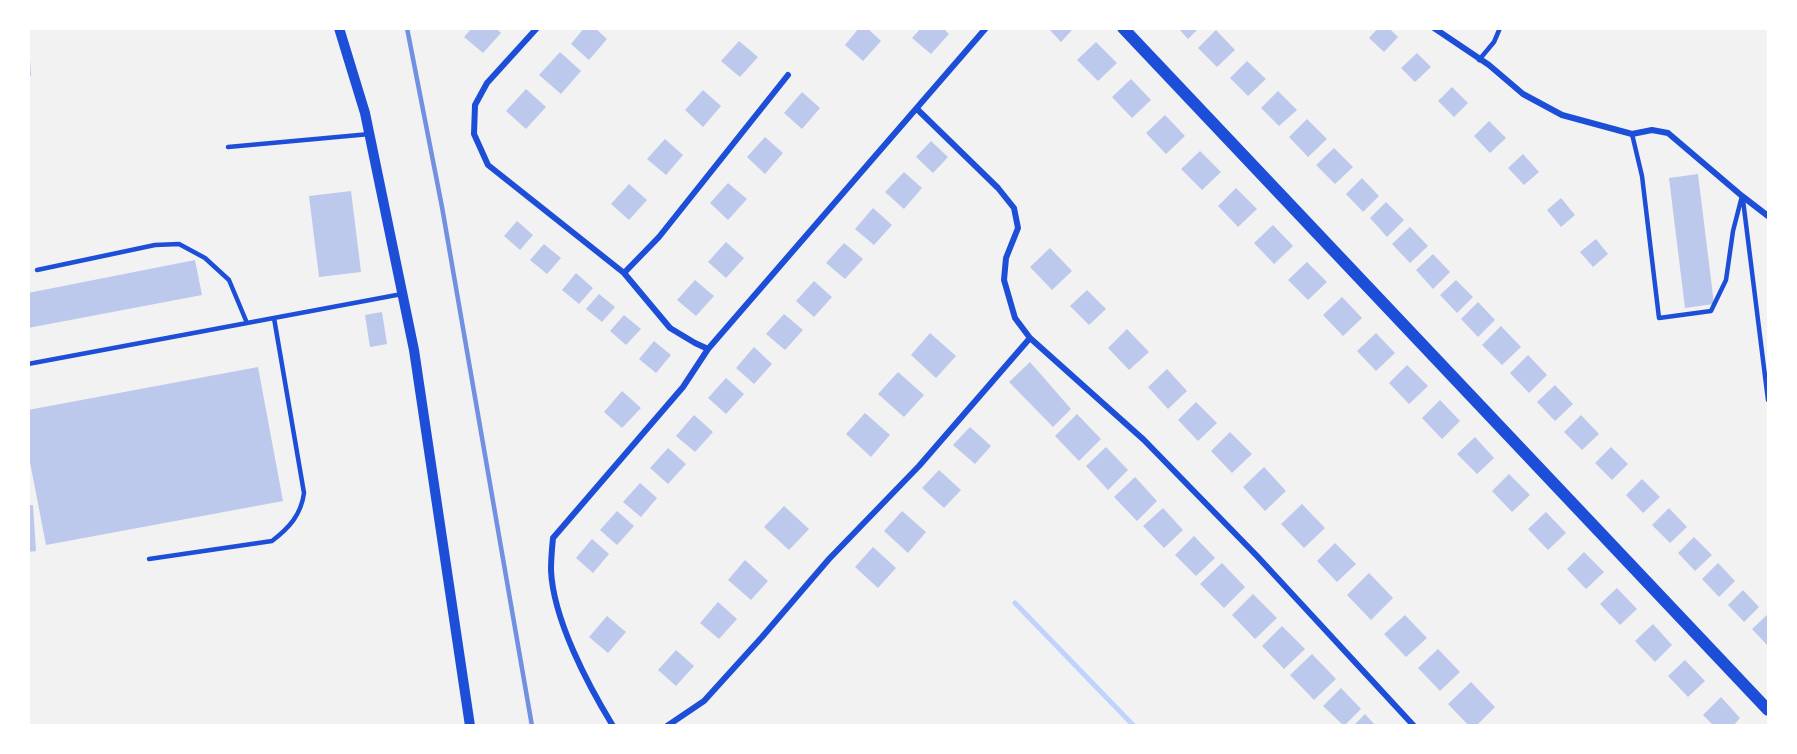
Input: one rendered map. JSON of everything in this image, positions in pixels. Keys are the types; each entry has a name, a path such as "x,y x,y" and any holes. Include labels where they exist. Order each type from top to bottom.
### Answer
{"main road":[{"path":"1123,28 1768,710"}],"street":[{"path":"339,28 366,113 414,350 470,726"},
{"path":"537,28 487,83 475,105 474,134 488,165 624,273 670,328 708,349"},
{"path":"613,726 577,658 556,603 551,570 553,538 683,387 708,349 986,28"},
{"path":"1434,28 1479,60 1490,65 1523,94 1562,115 1632,134 1652,130 1668,133 1768,216"},
{"path":"624,273 659,237 788,75"},
{"path":"917,109 998,188 1014,208 1018,228 1006,258 1004,280 1015,318 1030,338 1144,440 1257,556 1414,726"},
{"path":"667,726 704,701 828,559 919,466 1030,338"}],"lane":[{"path":"1479,60 1494,42 1500,28"},
{"path":"228,147 370,134"},
{"path":"1632,134 1642,176 1659,318 1711,311 1726,280 1733,231 1742,196"},
{"path":"1742,196 1768,400"},
{"path":"36,270 155,245 179,244 204,258 229,280 247,323"},
{"path":"28,364 402,294"},
{"path":"149,559 272,541 296,519 303,506 304,493 274,318"}],"building":[{"path":"472,28 496,28 501,33 483,53 464,37"},
{"path":"584,28 595,28 607,39 589,60 571,44"},
{"path":"859,28 867,28 881,41 863,61 845,45"},
{"path":"921,28 943,28 949,34 931,54 912,38"},
{"path":"1048,28 1074,28 1061,42"},
{"path":"1178,28 1199,28 1188,39"},
{"path":"1378,28 1389,28 1398,37 1384,52 1369,38"},
{"path":"1216,30 1235,50 1217,67 1198,48"},
{"path":"739,41 758,57 740,77 721,61"},
{"path":"1096,42 1117,63 1098,81 1077,60"},
{"path":"560,52 581,71 561,94 539,75"},
{"path":"1417,53 1431,67 1415,82 1401,68"},
{"path":"28,59 30,59 31,76 28,76"},
{"path":"1247,61 1266,79 1248,96 1230,78"},
{"path":"1131,79 1151,100 1132,118 1112,97"},
{"path":"1452,87 1468,103 1454,117 1438,101"},
{"path":"526,89 546,107 526,129 506,111"},
{"path":"703,90 721,106 703,127 685,110"},
{"path":"1278,91 1297,110 1279,126 1261,108"},
{"path":"802,92 820,108 802,129 784,113"},
{"path":"1165,115 1185,136 1166,154 1146,133"},
{"path":"1307,119 1327,139 1308,157 1289,137"},
{"path":"1489,121 1506,138 1490,153 1474,136"},
{"path":"765,137 783,153 765,174 747,157"},
{"path":"665,139 683,155 666,175 647,159"},
{"path":"931,141 948,157 933,173 916,157"},
{"path":"1334,148 1353,167 1335,184 1316,165"},
{"path":"1200,151 1221,172 1202,190 1181,169"},
{"path":"1523,154 1539,172 1524,185 1508,168"},
{"path":"904,172 922,188 904,209 885,192"},
{"path":"1698,174 1714,304 1685,308 1669,178"},
{"path":"1362,178 1379,196 1363,212 1346,194"},
{"path":"728,183 747,199 728,220 710,203"},
{"path":"629,184 647,200 629,220 611,204"},
{"path":"1236,188 1257,209 1238,227 1218,206"},
{"path":"351,191 361,272 319,277 309,196"},
{"path":"1561,198 1575,215 1561,227 1547,210"},
{"path":"1386,202 1404,220 1387,237 1370,218"},
{"path":"873,208 892,225 874,245 855,229"},
{"path":"517,221 533,235 520,250 504,236"},
{"path":"1273,225 1293,246 1274,264 1254,243"},
{"path":"1410,227 1428,246 1410,263 1392,244"},
{"path":"1596,239 1608,254 1593,267 1580,252"},
{"path":"726,242 744,258 726,278 708,262"},
{"path":"844,243 863,259 845,279 826,263"},
{"path":"544,244 561,258 547,274 530,260"},
{"path":"1050,248 1072,271 1052,290 1030,267"},
{"path":"1433,254 1450,272 1433,289 1416,270"},
{"path":"195,260 202,295 28,328 28,293"},
{"path":"1307,262 1327,282 1308,300 1288,280"},
{"path":"576,273 593,288 579,304 562,290"},
{"path":"695,280 714,296 696,316 677,300"},
{"path":"1456,280 1473,297 1457,313 1440,295"},
{"path":"814,281 832,297 814,317 796,301"},
{"path":"1087,290 1106,309 1089,325 1070,306"},
{"path":"599,294 615,307 602,322 586,309"},
{"path":"1342,297 1362,318 1343,336 1323,315"},
{"path":"1478,302 1495,320 1478,337 1461,319"},
{"path":"382,312 387,344 370,347 365,315"},
{"path":"784,314 803,330 785,350 766,334"},
{"path":"624,315 641,329 626,345 610,331"},
{"path":"1501,326 1521,347 1502,365 1482,345"},
{"path":"1127,329 1149,352 1129,370 1108,348"},
{"path":"930,333 956,356 936,378 911,355"},
{"path":"1376,333 1395,353 1376,371 1357,351"},
{"path":"654,341 671,355 656,373 639,359"},
{"path":"754,347 772,364 754,384 736,368"},
{"path":"1528,355 1547,375 1529,393 1510,373"},
{"path":"1030,362 1071,409 1053,427 1009,382"},
{"path":"1407,365 1428,386 1409,404 1389,383"},
{"path":"258,367 283,501 46,545 28,452 28,410"},
{"path":"1167,369 1187,391 1168,409 1148,387"},
{"path":"898,372 924,395 904,417 878,394"},
{"path":"726,378 744,394 726,414 708,398"},
{"path":"1555,385 1573,404 1555,421 1537,402"},
{"path":"622,391 641,408 622,428 604,412"},
{"path":"1440,400 1460,421 1442,439 1422,418"},
{"path":"1196,402 1217,423 1198,441 1178,420"},
{"path":"865,413 890,435 871,457 846,434"},
{"path":"1077,414 1101,439 1079,461 1055,436"},
{"path":"694,415 713,432 695,452 676,436"},
{"path":"1581,415 1599,434 1582,450 1564,432"},
{"path":"970,427 991,446 975,464 953,445"},
{"path":"1230,432 1252,454 1232,473 1211,451"},
{"path":"1475,437 1494,458 1477,474 1457,454"},
{"path":"1106,447 1128,470 1108,490 1086,466"},
{"path":"1611,447 1628,464 1612,480 1595,463"},
{"path":"668,448 686,464 668,484 650,468"},
{"path":"1264,467 1286,491 1265,511 1243,487"},
{"path":"939,470 961,490 944,508 922,488"},
{"path":"1509,474 1530,495 1512,512 1492,491"},
{"path":"1135,477 1157,501 1137,521 1114,497"},
{"path":"1642,479 1660,497 1643,513 1626,495"},
{"path":"640,483 657,498 641,517 623,502"},
{"path":"1302,504 1325,528 1304,548 1281,524"},
{"path":"28,505 33,505 36,551 28,552"},
{"path":"784,506 809,529 789,550 764,527"},
{"path":"1163,508 1183,530 1164,548 1143,526"},
{"path":"1669,508 1687,527 1670,543 1652,525"},
{"path":"617,511 634,526 617,545 600,530"},
{"path":"902,511 926,532 908,553 884,531"},
{"path":"1546,512 1566,533 1548,550 1528,529"},
{"path":"1194,536 1215,558 1196,576 1175,555"},
{"path":"1694,537 1712,555 1695,571 1678,553"},
{"path":"592,539 609,554 593,573 576,558"},
{"path":"1335,543 1356,564 1337,582 1317,561"},
{"path":"873,547 896,568 878,588 855,567"},
{"path":"1584,552 1604,572 1586,589 1567,569"},
{"path":"745,560 768,581 751,600 728,580"},
{"path":"1222,563 1245,587 1224,608 1200,584"},
{"path":"1718,563 1735,581 1719,597 1702,579"},
{"path":"1369,573 1393,598 1371,620 1347,595"},
{"path":"1617,588 1637,609 1620,625 1600,604"},
{"path":"1743,590 1759,607 1744,622 1728,605"},
{"path":"1253,594 1277,618 1255,639 1232,615"},
{"path":"718,602 737,619 719,639 700,623"},
{"path":"1405,615 1427,638 1406,657 1384,634"},
{"path":"1767,615 1768,617 1768,646 1752,629"},
{"path":"607,616 626,632 608,653 589,637"},
{"path":"1653,624 1672,645 1655,662 1635,641"},
{"path":"1282,626 1305,649 1284,669 1262,646"},
{"path":"1438,649 1460,672 1440,691 1418,668"},
{"path":"676,650 694,666 676,686 658,670"},
{"path":"1312,654 1336,679 1314,700 1290,675"},
{"path":"1685,660 1705,681 1688,697 1668,676"},
{"path":"1471,682 1495,707 1476,726 1469,726 1448,704"},
{"path":"1341,688 1361,709 1344,726 1323,706"},
{"path":"1721,697 1740,718 1733,726 1714,726 1703,715"},
{"path":"1365,714 1376,726 1353,726"}],"waterway":[{"path":"1015,603 1134,726"}],"railway":[{"path":"407,28 442,207 532,726"}]}
